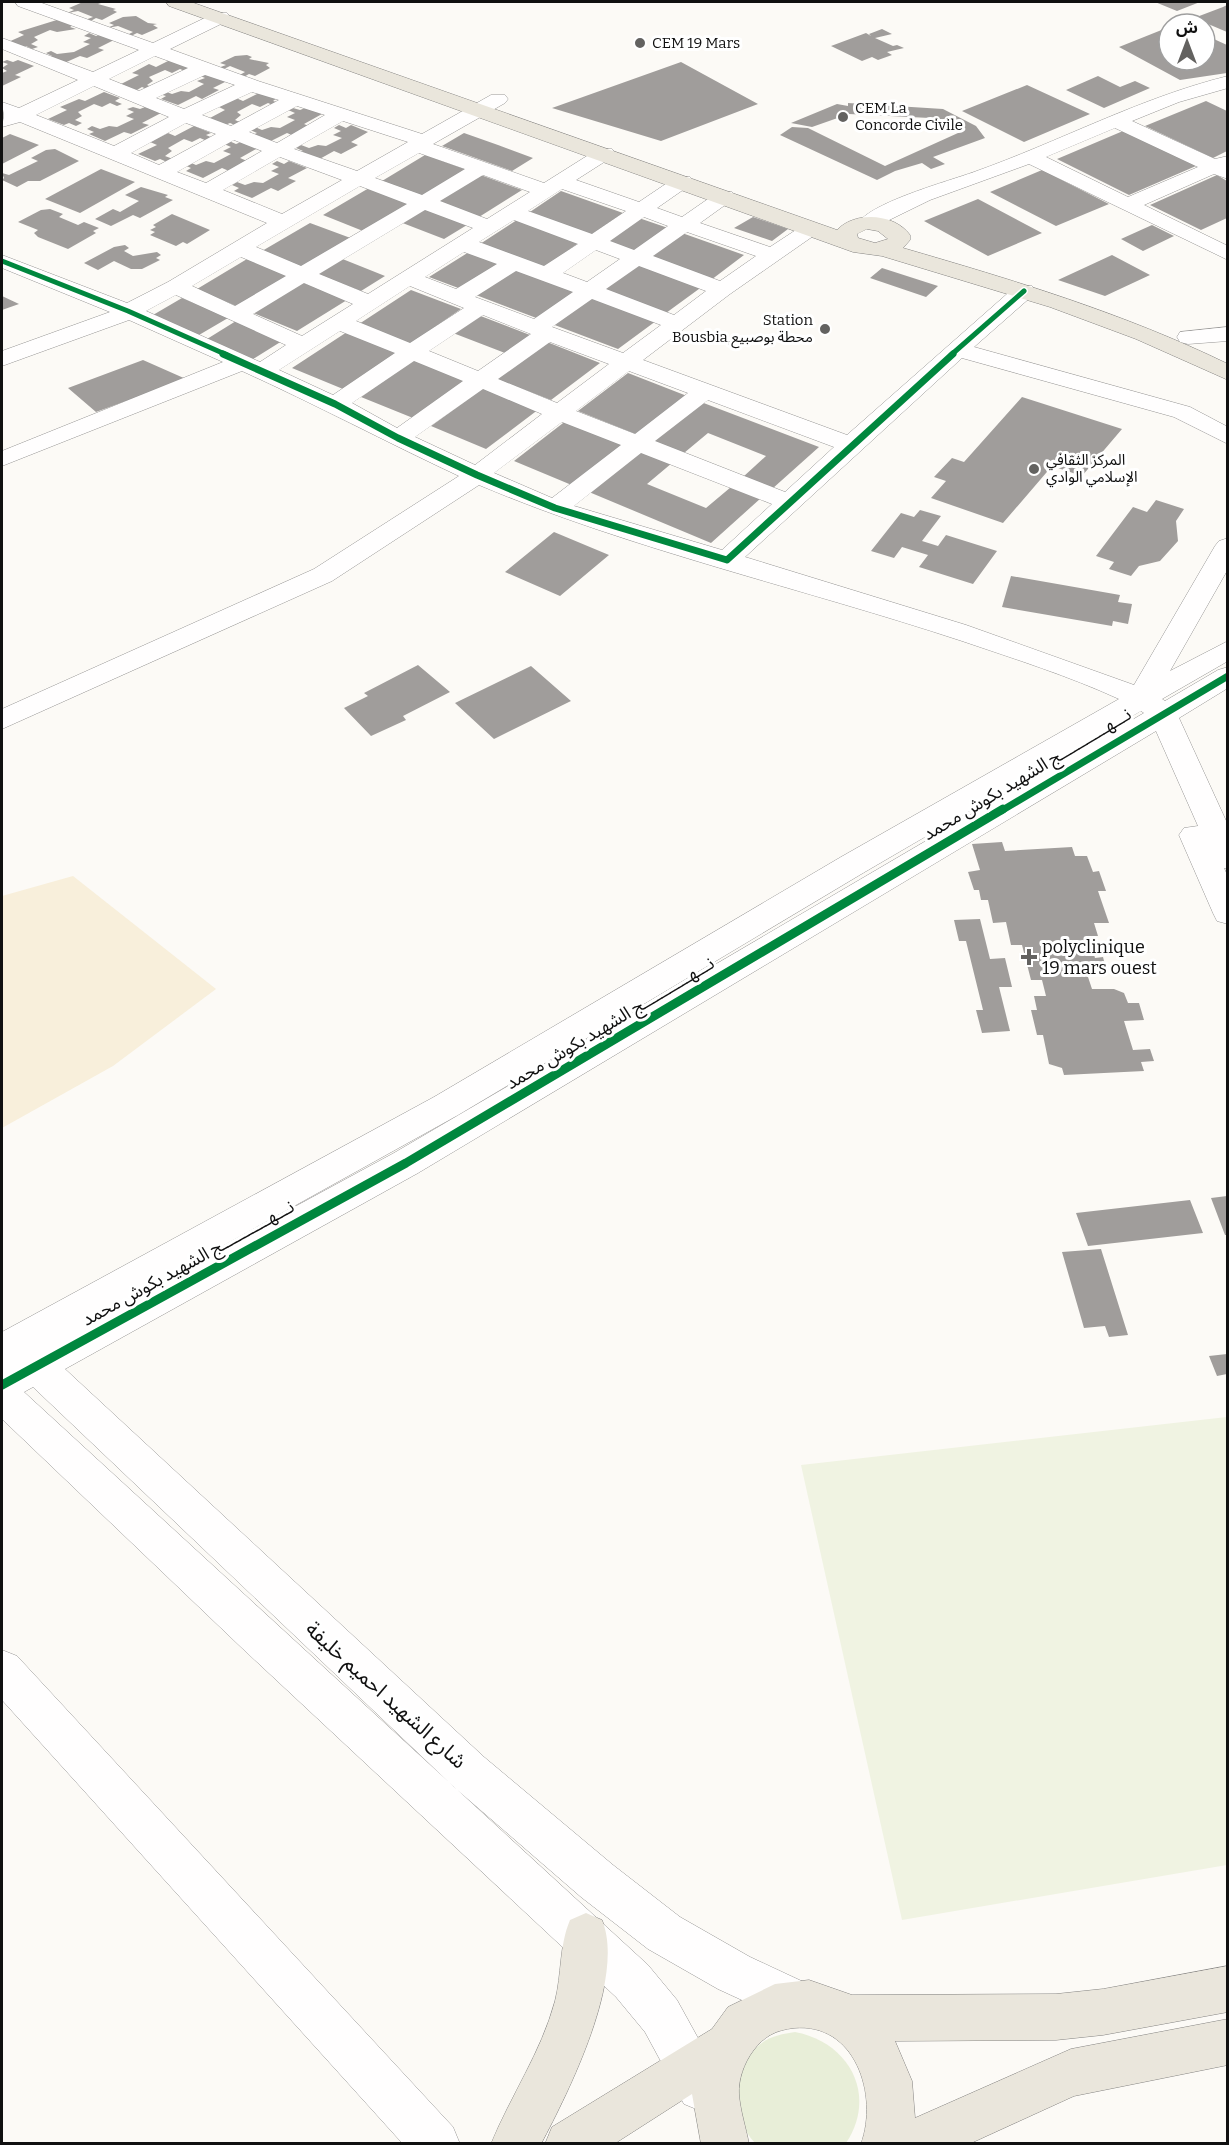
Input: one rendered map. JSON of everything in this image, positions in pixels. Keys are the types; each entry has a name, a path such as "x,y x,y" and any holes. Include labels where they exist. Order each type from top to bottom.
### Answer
{"main road":[{"path":"175,2 219,9 490,104 801,204"},
{"path":"490,104 605,153 848,241 858,247 881,249 1024,291 1150,336 1227,373"},
{"path":"841,217 884,225 899,236 1117,309 1207,336 1227,356"},
{"path":"848,241 846,233 849,230 867,223"},
{"path":"881,249 893,246 899,236"},
{"path":"515,2144 555,2068 578,2000 586,1936"},
{"path":"849,2018 1056,2017 1104,2012 1227,1989"},
{"path":"569,2144 707,2058 753,2014 794,2001 822,2004 849,2018 871,2040 886,2068 911,2133 1071,2073 1227,2042"},
{"path":"707,2058 714,2077 720,2127"}],"street":[{"path":"24,2 251,85 422,143 481,168 639,209 770,254"},
{"path":"7,116 95,79 156,49 219,9"},
{"path":"2,43 184,116 488,226"},
{"path":"140,98 206,67"},
{"path":"867,223 948,185 980,177 1195,90 1227,82"},
{"path":"114,154 184,116 251,85"},
{"path":"1195,90 1227,105"},
{"path":"161,172 296,99"},
{"path":"2,359 128,311 176,287 238,248 490,104"},
{"path":"207,191 280,151 340,114"},
{"path":"7,116 161,172 283,222"},
{"path":"1115,121 1223,167"},
{"path":"2,459 251,368 304,345 605,153"},
{"path":"1029,156 1227,254"},
{"path":"1128,204 1223,167"},
{"path":"237,314 481,168"},
{"path":"899,236 922,212 966,192 980,177"},
{"path":"546,275 639,209 683,181"},
{"path":"398,438 483,380 588,290 725,196"},
{"path":"512,212 722,289"},
{"path":"2,720 297,589 323,575 477,475 722,289 770,254 812,228"},
{"path":"1199,239 1218,230"},
{"path":"461,243 676,323"},
{"path":"238,248 370,303"},
{"path":"335,404 411,352 513,263"},
{"path":"7,267 128,311 335,404 398,438 477,475 555,508 1003,646 1094,677 1143,710 1227,859"},
{"path":"408,278 542,331 850,445"},
{"path":"176,287 304,345"},
{"path":"727,560 850,445 1024,291"},
{"path":"341,322 558,412 789,502"},
{"path":"1207,336 1227,328"},
{"path":"957,349 1182,412 1227,437"},
{"path":"555,508 706,390"},
{"path":"1227,546 1143,710 1227,913"},
{"name":"نـــهـــــــــــج الشهيد بكوش محمد","path":"13,1361 406,1163 1143,710 1227,649"},
{"name":"نـــهـــــــــــج الشهيد بكوش محمد","path":"1143,710 1227,676"},
{"name":"شارع الشهيد احميم خليفة","path":"13,1361 275,1593 469,1772 612,1894 664,1933 734,1973 794,2001"},
{"path":"2,1395 257,1635 586,1936 632,1981 661,2016 707,2058"},
{"path":"2,1670 436,2144"}],"green space":[{"path":"1227,1417 1227,1865 902,1920 801,1465"},
{"path":"795,2032 814,2038 830,2047 853,2073 858,2089 859,2107 855,2125 846,2143 755,2143 741,2120 737,2093 743,2066 750,2055 767,2039"}],"sand":[{"path":"73,876 216,989 113,1066 2,1128 2,896"}],"building":[{"path":"83,2 101,3 98,4 116,9 113,10 117,12 102,20 96,18 89,22 85,20 93,17 78,11 67,13 74,10 69,8"},
{"path":"1155,2 1200,2 1177,11"},
{"path":"1227,5 1227,32 1217,28 1217,12 1210,12"},
{"path":"136,16 148,23 157,24 153,25 158,28 142,35 137,33 129,37 125,36 133,32 118,26 107,28 114,25 109,23 123,17"},
{"path":"60,19 75,24 70,27 76,29 57,32 50,30 34,37 38,40 31,44 38,47 32,49 26,46 21,49 6,43 24,35 18,32"},
{"path":"882,29 892,34 875,38 904,48 887,52 892,55 878,60 872,57 862,61 831,46 866,33 871,36 869,34"},
{"path":"1157,32 1157,68 1119,47"},
{"path":"89,33 116,39 98,48 104,50 87,58 80,56 62,64 47,58 52,56 46,53 51,51 57,54 74,52 90,44 83,42 91,38 84,36"},
{"path":"1217,40 1227,45 1227,73 1180,80 1165,72 1217,72"},
{"path":"235,56 252,57 249,59 269,63 266,65 270,68 255,76 249,74 242,78 238,76 245,72 230,66 222,70 218,68 226,65 220,63"},
{"path":"174,58 192,69 187,72 180,69 172,73 165,70 149,77 153,81 147,85 154,88 149,90 142,87 137,90 121,84 139,75 132,73 149,64 156,67"},
{"path":"7,60 13,62 18,60 34,66 15,75 21,77 2,86 2,73 7,71 2,68 8,64 2,62"},
{"path":"681,62 758,104 661,141 552,108"},
{"path":"203,73 231,79 213,88 219,90 202,99 196,96 178,105 161,99 166,96 159,94 164,91 172,94 181,91 189,92 204,84 197,81 205,78 198,75"},
{"path":"1098,76 1120,87 1135,81 1150,88 1104,108 1066,90"},
{"path":"1027,85 1090,114 1024,142 962,111"},
{"path":"104,92 120,98 115,101 122,104 117,106 110,103 102,107 94,104 78,112 82,116 75,120 82,123 76,126 69,123 64,125 48,119 67,110 60,107 79,99 85,101"},
{"path":"261,92 277,98 273,101 280,103 275,106 268,103 260,107 252,104 237,112 241,115 235,120 242,123 237,126 230,123 225,125 208,119 225,110 219,107 236,98 243,101"},
{"path":"1206,101 1227,111 1227,151 1213,158 1145,126"},
{"path":"848,103 943,109 976,126 985,138 933,157 945,164 931,169 922,163 895,171 877,180 780,135 792,127 808,128 885,166 958,133 930,118 849,114 812,127 791,123 837,104 848,106"},
{"path":"133,107 140,109 145,107 161,113 142,123 149,125 131,134 124,132 105,141 89,134 94,132 87,129 92,126 100,129 109,126 117,127 134,119 126,116 134,112 127,109"},
{"path":"293,108 300,110 305,108 322,114 304,124 311,127 294,136 287,133 269,142 252,135 257,133 250,130 255,127 262,130 271,127 280,128 295,120 287,117 295,113 288,110"},
{"path":"339,125 346,128 351,125 368,132 351,142 358,145 341,154 334,151 316,161 298,154 303,151 296,148 301,145 309,148 318,145 326,146 342,138 333,135 341,131 334,128"},
{"path":"194,126 211,133 206,135 213,138 207,141 200,138 192,142 184,139 168,148 172,151 165,156 173,159 167,162 160,159 155,161 138,154 157,145 150,142 168,133 175,136"},
{"path":"1123,131 1196,166 1129,195 1057,159"},
{"path":"464,133 533,158 512,171 442,146"},
{"path":"10,134 39,145 2,164 2,138"},
{"path":"229,141 236,144 241,142 258,148 240,158 247,161 229,171 222,168 203,178 186,171 191,168 184,165 189,162 196,165 206,161 214,163 231,154 223,151 231,147 224,144"},
{"path":"55,149 79,161 40,181 28,181 17,187 2,180 4,178 2,173 9,175 38,161 31,158 46,150"},
{"path":"425,155 470,171 427,197 382,181"},
{"path":"277,161 284,164 289,161 307,168 288,178 296,181 278,191 271,188 252,198 234,191 239,188 232,185 237,182 245,185 254,182 263,183 279,174 271,171 279,167 272,164"},
{"path":"101,169 135,182 80,213 45,199"},
{"path":"1042,170 1109,204 1056,226 990,192"},
{"path":"478,174 522,190 479,217 435,201"},
{"path":"1217,175 1227,181 1227,218 1201,230 1150,205"},
{"path":"141,187 168,195 165,197 173,200 140,218 133,215 111,226 95,219 113,209 120,212 139,201 125,195"},
{"path":"369,188 414,205 368,233 323,215"},
{"path":"561,191 623,213 589,236 527,214"},
{"path":"978,199 1042,233 988,256 924,221"},
{"path":"422,208 467,225 444,239 400,222"},
{"path":"50,209 63,214 59,217 78,225 84,222 99,228 93,231 96,233 68,249 38,237 34,233 38,230 18,222 41,210"},
{"path":"172,214 210,230 187,244 183,242 176,246 150,235 155,232 150,230 156,227 153,225"},
{"path":"636,217 668,228 634,252 603,241"},
{"path":"753,217 788,229 772,241 734,228"},
{"path":"517,220 580,242 543,268 480,244"},
{"path":"310,223 356,240 308,269 262,251"},
{"path":"1152,225 1174,236 1143,251 1121,239"},
{"path":"682,233 744,255 711,280 649,257"},
{"path":"125,245 129,248 124,251 133,256 157,252 161,255 156,258 160,260 142,269 131,269 114,261 98,270 84,263 114,247"},
{"path":"469,252 499,263 461,289 429,277"},
{"path":"1112,255 1150,275 1105,296 1058,280"},
{"path":"340,258 385,276 361,291 316,273"},
{"path":"247,259 293,278 243,309 197,289"},
{"path":"638,263 703,286 666,313 601,289"},
{"path":"882,268 938,286 926,297 870,278"},
{"path":"514,269 577,292 539,319 476,295"},
{"path":"301,282 347,300 297,331 251,312"},
{"path":"411,290 461,309 410,344 359,324"},
{"path":"2,296 19,304 2,310"},
{"path":"590,297 656,321 618,349 552,324"},
{"path":"182,298 228,318 199,335 153,315"},
{"path":"478,315 530,335 505,353 453,333"},
{"path":"236,321 282,341 253,359 207,339"},
{"path":"347,332 397,352 343,389 292,368"},
{"path":"547,342 600,363 551,400 497,379"},
{"path":"415,359 467,380 413,418 361,397"},
{"path":"143,360 186,379 96,412 68,388"},
{"path":"628,373 687,396 638,435 578,411"},
{"path":"485,387 539,409 486,449 431,426"},
{"path":"1022,397 1122,429 1082,476 1052,466 1003,523 931,498 946,481 934,477 952,458 964,462"},
{"path":"701,402 819,447 772,489 743,477 766,456 708,433 684,453 653,441"},
{"path":"567,420 626,444 574,486 514,461"},
{"path":"641,450 672,463 647,484 706,508 731,487 761,498 711,543 589,492"},
{"path":"1156,500 1184,509 1176,521 1178,541 1160,561 1139,566 1131,576 1109,569 1114,562 1096,556 1133,507 1147,512"},
{"path":"920,510 941,516 922,541 938,546 946,535 997,551 973,584 919,567 928,555 902,547 894,558 871,551 901,513 914,517"},
{"path":"554,532 609,555 560,596 505,572"},
{"path":"1011,576 1120,595 1118,602 1132,604 1128,624 1113,621 1112,626 1002,607"},
{"path":"418,665 450,692 403,716 406,720 371,736 344,708 368,696 364,693"},
{"path":"531,666 571,701 494,739 455,703"},
{"path":"1002,842 1005,851 1072,847 1075,856 1087,856 1093,872 1099,871 1106,891 1098,891 1109,923 1094,923 1098,936 1089,936 1095,958 1103,957 1107,973 1087,974 1092,989 1114,989 1124,993 1128,1003 1139,1003 1144,1020 1124,1021 1133,1050 1150,1049 1154,1061 1141,1062 1144,1071 1064,1075 1062,1068 1049,1064 1043,1035 1037,1035 1031,1010 1037,1010 1034,996 1046,996 1042,980 1031,980 1022,945 1011,945 1006,922 993,923 988,900 981,900 979,890 974,890 968,872 980,870 972,844"},
{"path":"980,919 990,959 1005,958 1012,987 999,987 1010,1031 982,1033 976,1010 983,1010 966,941 959,941 954,920"},
{"path":"1227,1196 1227,1235 1225,1235 1211,1198"},
{"path":"1190,1200 1203,1233 1088,1246 1076,1213"},
{"path":"1101,1249 1128,1335 1109,1337 1105,1326 1084,1328 1062,1252"},
{"path":"1227,1354 1227,1374 1217,1376 1209,1356"}],"cycle path":[{"path":"2,261 128,311 335,404 398,438 477,475 555,508 727,560 850,445 1024,291"},
{"path":"2,1385 406,1163 1228,676"}],"place":[{"name":"CEM 19 Mars","path":"640,43"},
{"name":"CEM La Concorde Civile","path":"843,117"},
{"name":"Station Bousbia,محطة بوصبيع","path":"825,329"},
{"name":"المركز الثقافي الإسلامي الوادي","path":"1034,469"},
{"name":"polyclinique 19 mars ouest","path":"1029,957"}]}
